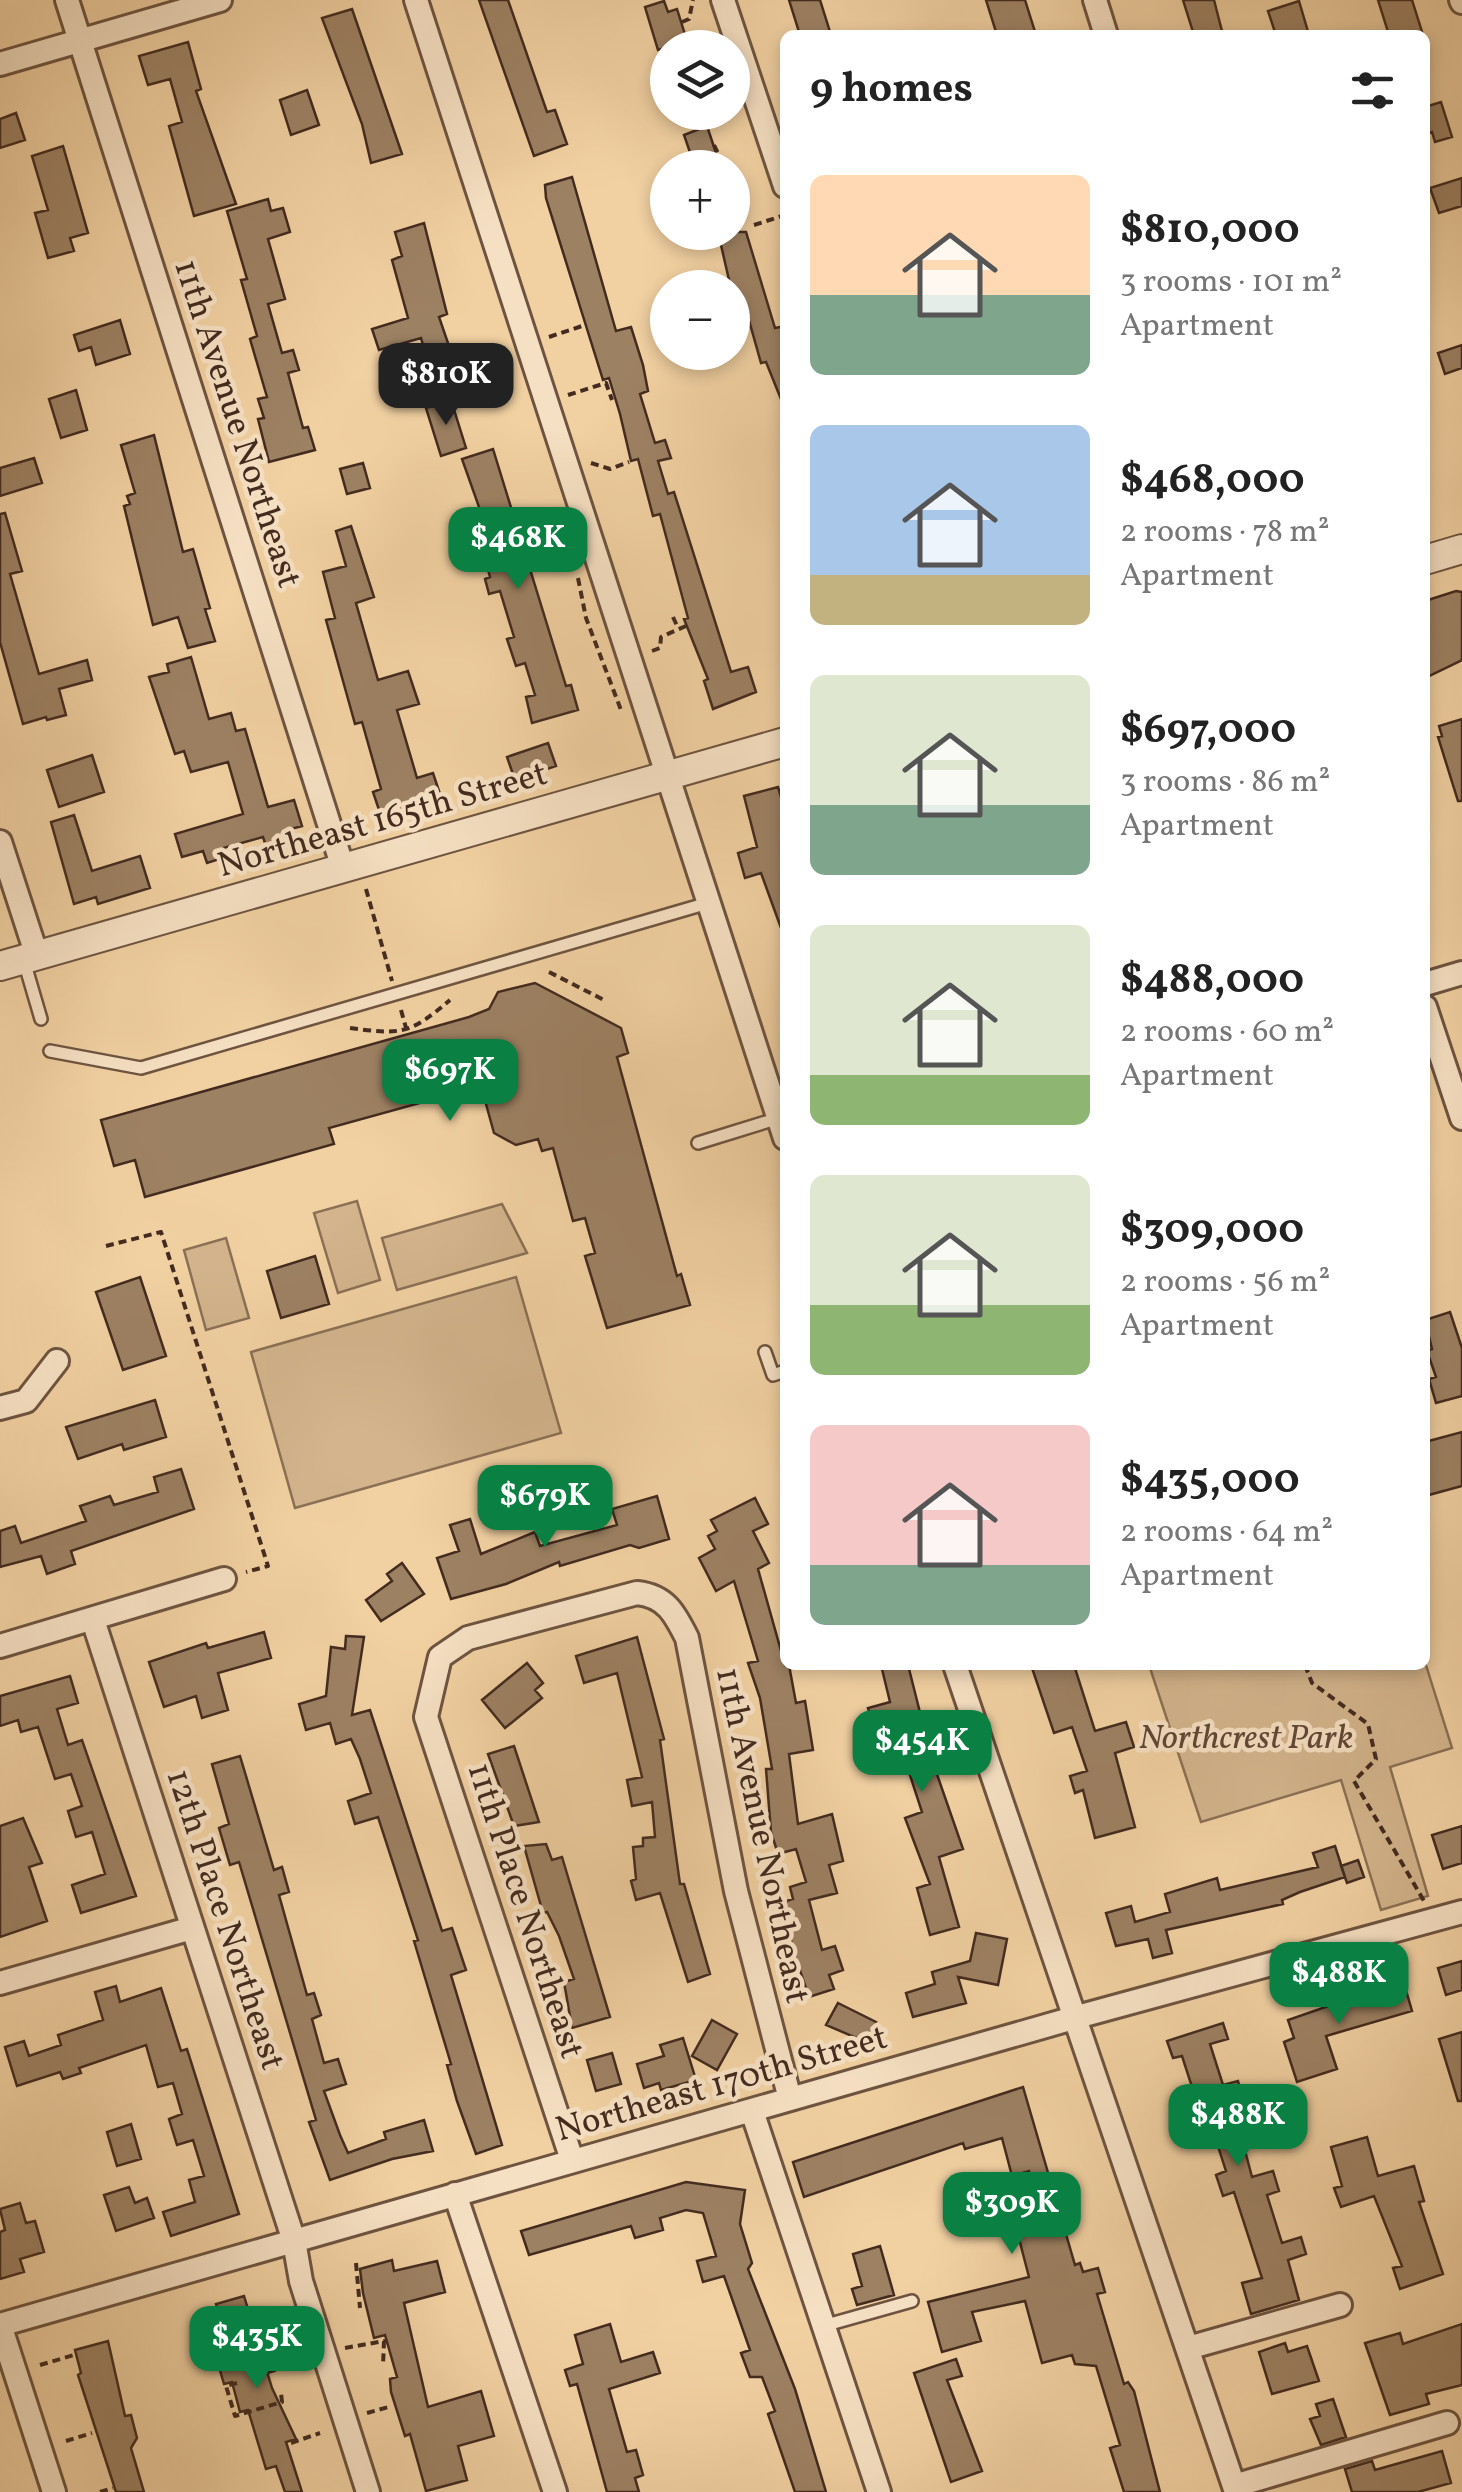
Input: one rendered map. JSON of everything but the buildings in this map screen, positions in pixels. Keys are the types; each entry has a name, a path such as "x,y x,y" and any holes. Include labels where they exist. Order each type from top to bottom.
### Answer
{"street":[{"name":"11th Avenue Northeast","path":"67,0 343,868"},
{"path":"0,64 220,0"},
{"path":"416,0 780,1122"},
{"path":"723,0 780,171"},
{"path":"1095,0 1104,30"},
{"path":"1430,559 1462,549"},
{"name":"Northeast 165th Street","path":"20,961 780,743"},
{"path":"0,842 20,961"},
{"path":"1430,983 1462,973"},
{"path":"1430,1022 1462,1118"},
{"path":"0,1408 26,1401 57,1360"},
{"path":"0,1646 224,1579"},
{"name":"11th Avenue Northeast","path":"432,1680 440,1657 468,1638 638,1593 655,1595 674,1611 687,1638 736,1891 790,2099"},
{"name":"12th Place Northeast","path":"93,1620 294,2240 302,2281 368,2492"},
{"path":"957,1670 1235,2489 1447,2423"},
{"name":"11th Place Northeast","path":"432,1680 426,1717 572,2160"},
{"name":"Northeast 170th Street","path":"0,2325 1077,2017 1462,1912"},
{"path":"0,1984 192,1928"},
{"path":"752,2112 879,2492"},
{"path":"455,2194 554,2492"},
{"path":"1188,2348 1340,2304"},
{"path":"0,2325 54,2492"}],"lane":[{"path":"50,1051 142,1068 708,903"},
{"path":"20,961 41,1019"},
{"path":"698,1143 780,1128"},
{"path":"766,1352 773,1375 780,1373"},
{"path":"823,2326 912,2302"}],"path":[{"path":"682,22 690,19 693,0"},
{"path":"714,145 716,150"},
{"path":"754,224 780,217"},
{"path":"549,338 585,326"},
{"path":"568,394 606,383 612,400"},
{"path":"590,463 610,469 629,462"},
{"path":"673,616 678,628"},
{"path":"652,651 660,648 661,637 686,626"},
{"path":"366,889 393,984"},
{"path":"550,972 604,1000"},
{"path":"350,1028 407,1032 418,1028 450,1000"},
{"path":"401,1010 407,1032"},
{"path":"106,1246 161,1232 268,1566 224,1579"},
{"path":"1307,1670 1312,1683 1368,1724 1376,1760 1354,1781 1433,1920"},
{"path":"356,2263 360,2308"},
{"path":"259,2323 280,2317"},
{"path":"345,2348 384,2342 382,2366"},
{"path":"40,2365 74,2355"},
{"path":"268,2372 296,2364"},
{"path":"237,2383 226,2386 235,2416 282,2402 281,2393"},
{"path":"367,2413 392,2406"},
{"path":"66,2441 92,2433"},
{"path":"291,2443 320,2433"},
{"path":"100,2492 113,2488"}],"green space":[{"path":"357,1201 380,1280 338,1293 314,1213"},
{"path":"502,1204 527,1253 397,1290 382,1238"},
{"path":"226,1238 249,1318 206,1330 184,1250"},
{"path":"516,1277 561,1433 295,1508 251,1352"},
{"name":"Northcrest Park","path":"1151,1670 1428,1670 1452,1748 1390,1767 1428,1896 1381,1910 1341,1780 1201,1822"}]}
